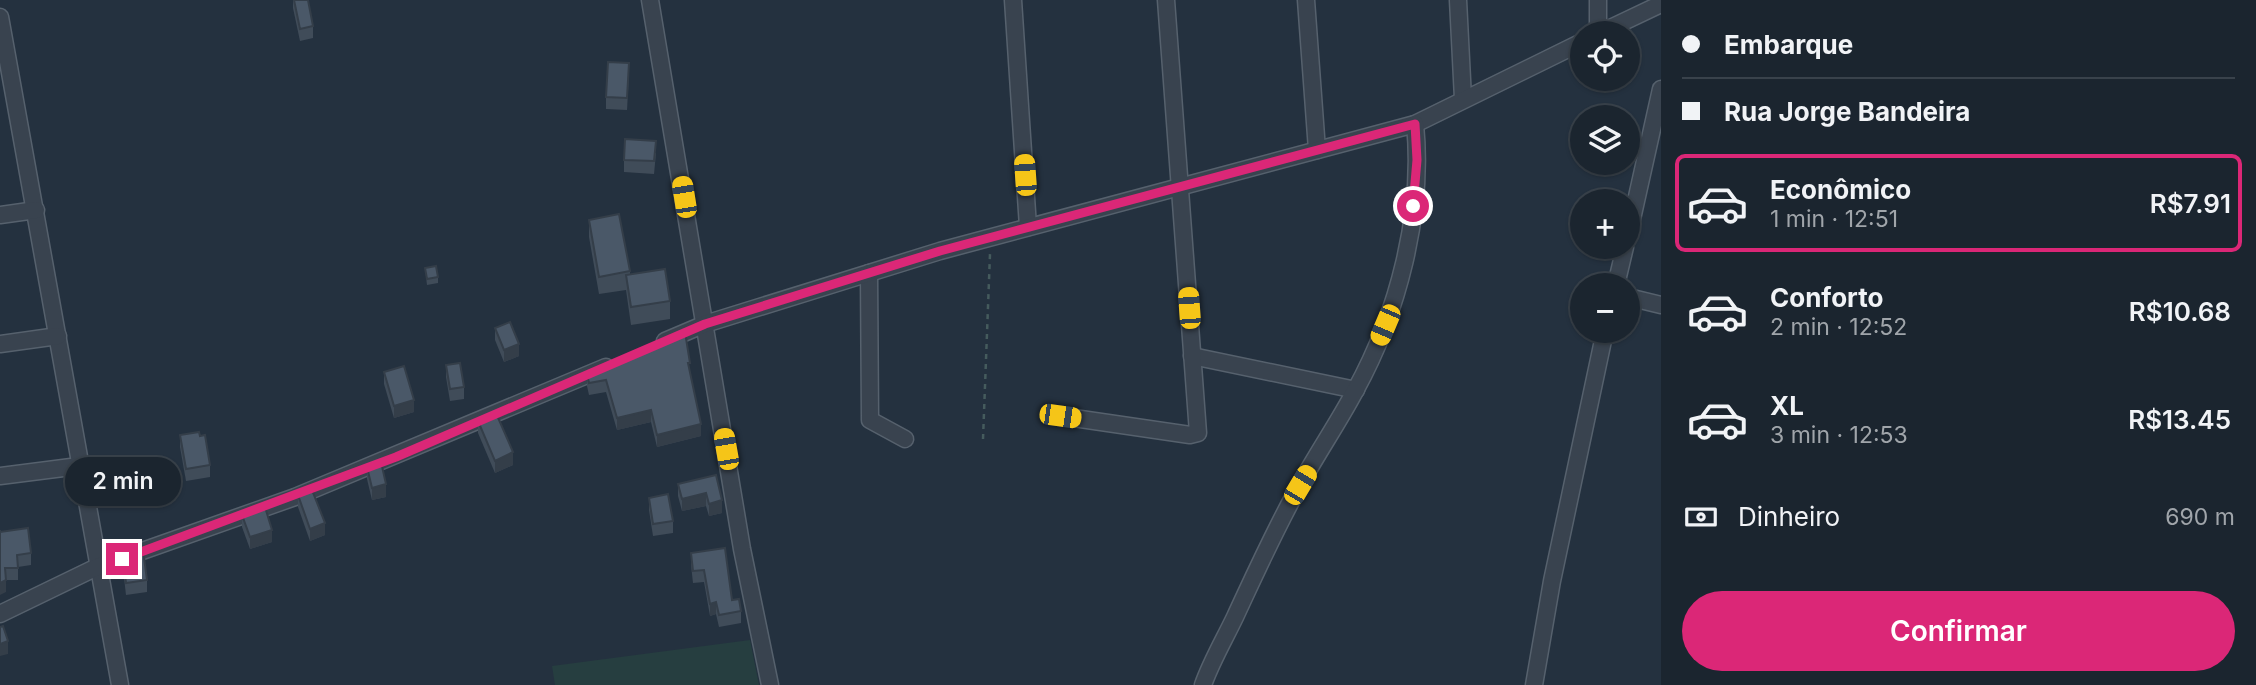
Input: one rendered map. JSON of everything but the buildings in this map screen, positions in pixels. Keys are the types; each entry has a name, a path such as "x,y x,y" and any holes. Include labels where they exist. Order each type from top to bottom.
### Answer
{"street":[{"path":"650,0 742,549 770,685"},
{"path":"1013,0 1028,227"},
{"path":"1060,416 1195,435 1199,429 1166,0"},
{"path":"1306,0 1317,150"},
{"path":"1458,0 1463,99"},
{"path":"1598,0 1599,21"},
{"path":"1625,21 1661,4"},
{"path":"0,17 120,685"},
{"path":"655,346 705,324 869,273 1028,227 1415,124 1570,48"},
{"path":"1640,189 1658,115 1661,89"},
{"path":"1203,685 1300,485 1356,390 1385,325 1401,274 1416,178 1415,124"},
{"path":"0,215 36,210"},
{"path":"869,273 870,420 905,439"},
{"path":"1640,300 1661,304"},
{"path":"0,344 58,336"},
{"path":"1534,685 1552,581 1602,343"},
{"path":"1192,356 1356,390"},
{"path":"0,614 97,567 295,497 618,362"},
{"path":"0,476 79,466"}],"path":[{"path":"983,439 990,250"}],"green space":[{"path":"750,640 759,685 555,685 552,666"}],"route":[{"path":"122,559 295,497 396,457 705,324 940,251 1415,124 1417,160 1413,206"}]}
